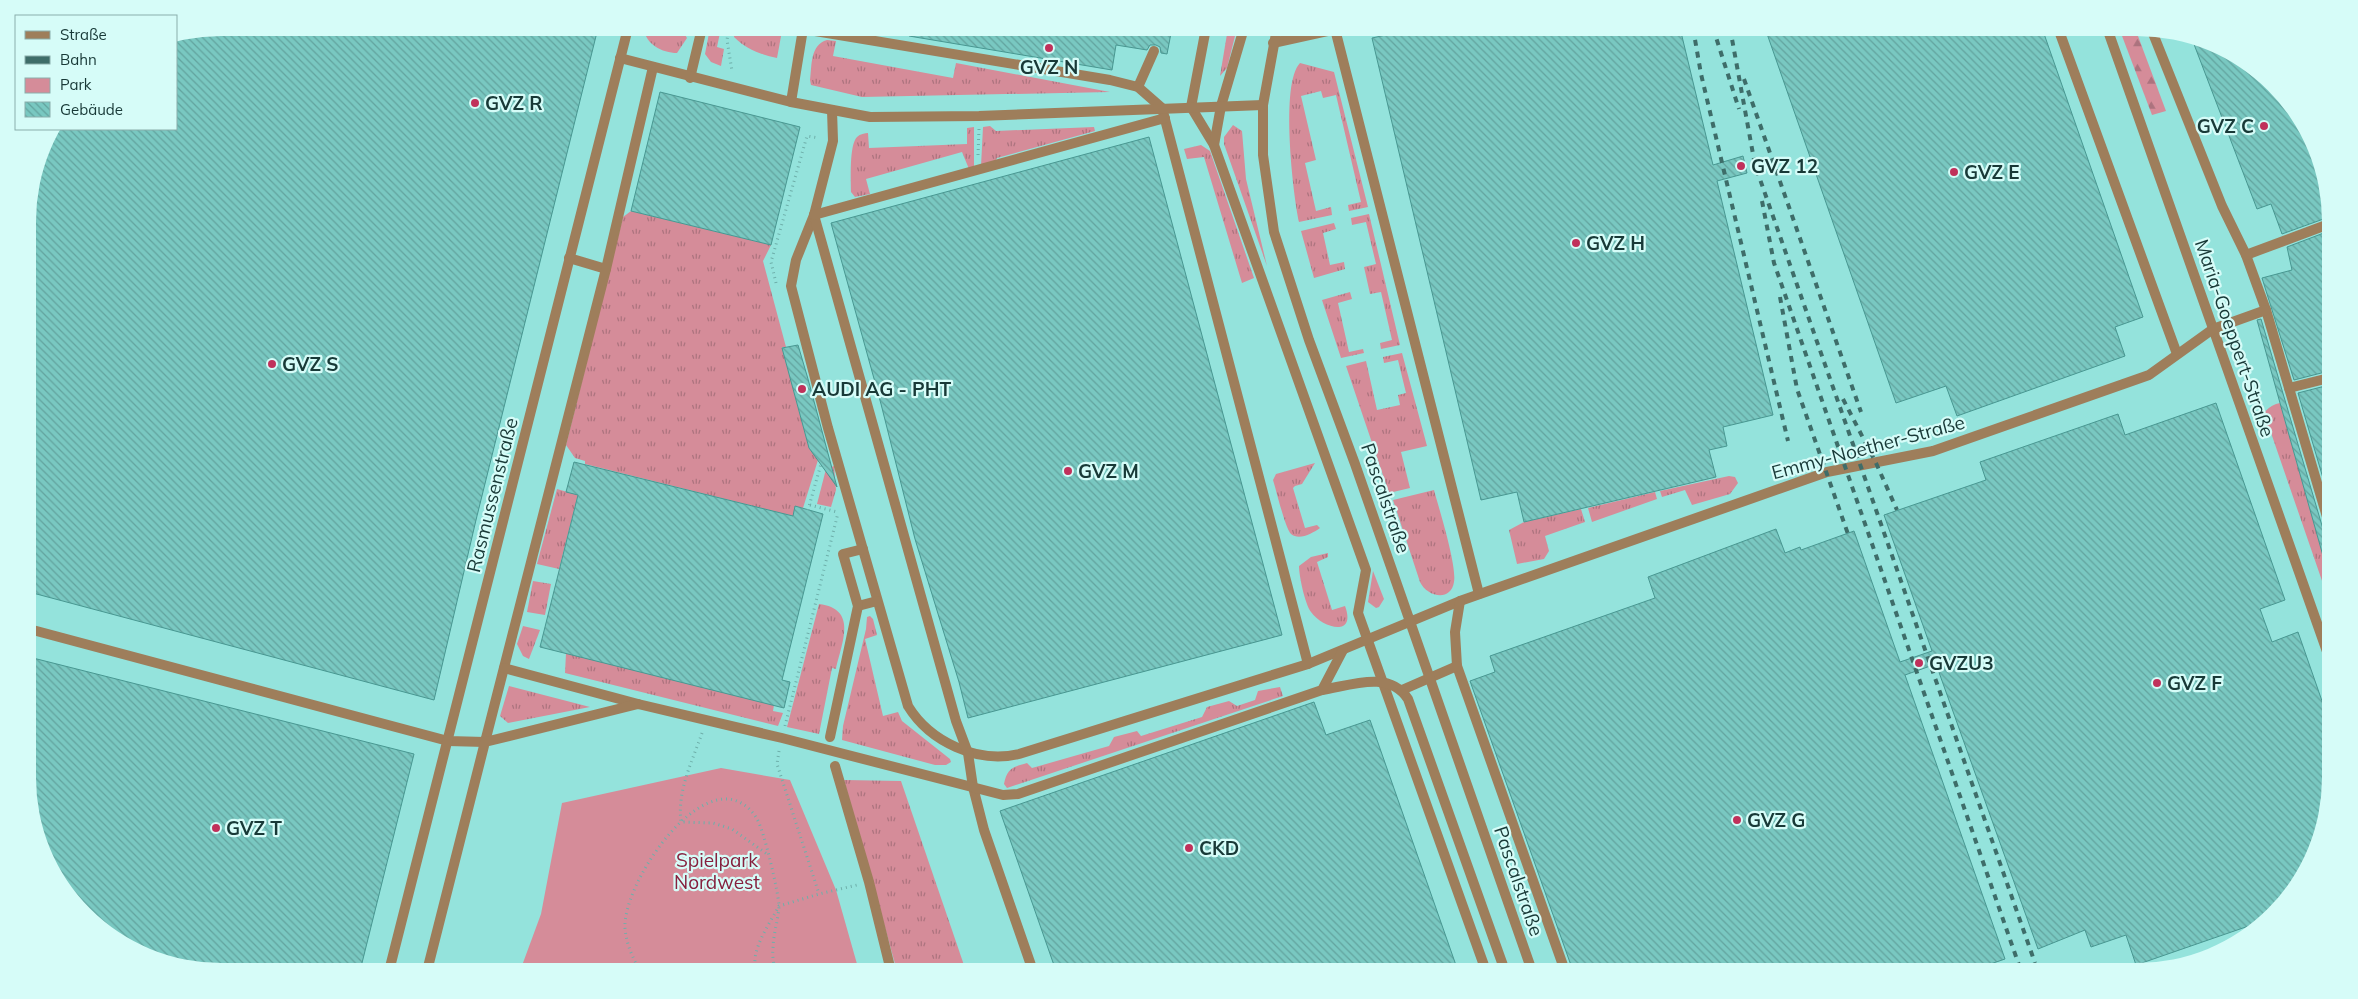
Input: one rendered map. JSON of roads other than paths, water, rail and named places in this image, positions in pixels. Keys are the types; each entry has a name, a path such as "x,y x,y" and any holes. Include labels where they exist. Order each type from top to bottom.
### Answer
{"street":[{"name":"Rasmussenstraße","path":"391,963 626,36"},
{"path":"690,78 700,36"},
{"path":"791,102 800,36"},
{"path":"847,36 1138,87 1164,113 1308,664"},
{"path":"1204,36 1191,107 1214,145 1366,570 1358,613 1483,963"},
{"path":"1214,145 1221,106 1242,36"},
{"name":"Pascalstraße","path":"1275,36 1263,105 1263,155 1274,232 1309,340 1430,677 1529,963"},
{"path":"1273,43 1303,36"},
{"path":"1340,36 1479,594"},
{"path":"2061,36 2177,354"},
{"name":"Maria-Goeppert-Straße","path":"2110,36 2322,637"},
{"path":"2155,37 2222,206 2246,255 2266,310 2322,500"},
{"path":"1138,87 1154,52"},
{"path":"620,58 690,78 791,102 870,117 1164,113"},
{"path":"429,963 606,269 653,67"},
{"path":"814,215 978,169 1164,113 1191,107 1263,105"},
{"path":"832,110 833,141 814,215 796,260 791,286 877,601 908,706 913,715 925,725 955,747 968,753"},
{"path":"814,215 956,721 968,753 973,786 984,830 1030,963"},
{"path":"2246,255 2322,227"},
{"path":"569,258 606,269"},
{"name":"Emmy-Noether-Straße","path":"968,753 1004,758 1308,664 1460,601 1827,472 1933,451 2148,375 2213,329 2266,310"},
{"path":"2289,388 2322,380"},
{"path":"830,737 858,606 843,554 863,549"},
{"path":"858,606 877,601"},
{"path":"1460,601 1455,632 1457,666 1562,963"},
{"path":"36,631 448,741 485,742 638,704"},
{"path":"1322,690 1343,650"},
{"path":"1402,690 1457,666"},
{"path":"504,668 638,704 782,738 1003,795 1018,794 1322,690 1382,681 1394,684 1402,690 1408,699 1502,963"},
{"path":"835,766 869,882 889,963"}],"railway":[{"path":"1694,36 1701,74 1788,441"},
{"path":"1716,36 1739,109"},
{"path":"1731,36 1755,165 2035,963"},
{"path":"1744,79 1861,412"},
{"path":"1762,201 1774,263 2018,963"},
{"path":"1780,297 1797,389 1848,534"},
{"path":"1843,399 1876,463 1897,510"}],"place":[{"name":"GVZ N","path":"1049,48"},
{"name":"GVZ R","path":"475,103"},
{"name":"GVZ C","path":"2264,126"},
{"name":"GVZ 12","path":"1741,166"},
{"name":"GVZ E","path":"1954,172"},
{"name":"GVZ H","path":"1576,243"},
{"name":"GVZ S","path":"272,364"},
{"name":"AUDI AG - PHT","path":"802,389"},
{"name":"GVZ M","path":"1068,471"},
{"name":"GVZU3","path":"1919,663"},
{"name":"GVZ F","path":"2157,683"},
{"name":"GVZ G","path":"1737,820"},
{"name":"GVZ T","path":"216,828"},
{"name":"CKD","path":"1189,848"}],"park label":[{"name":"Spielpark Nordwest","path":"717,871"}]}
